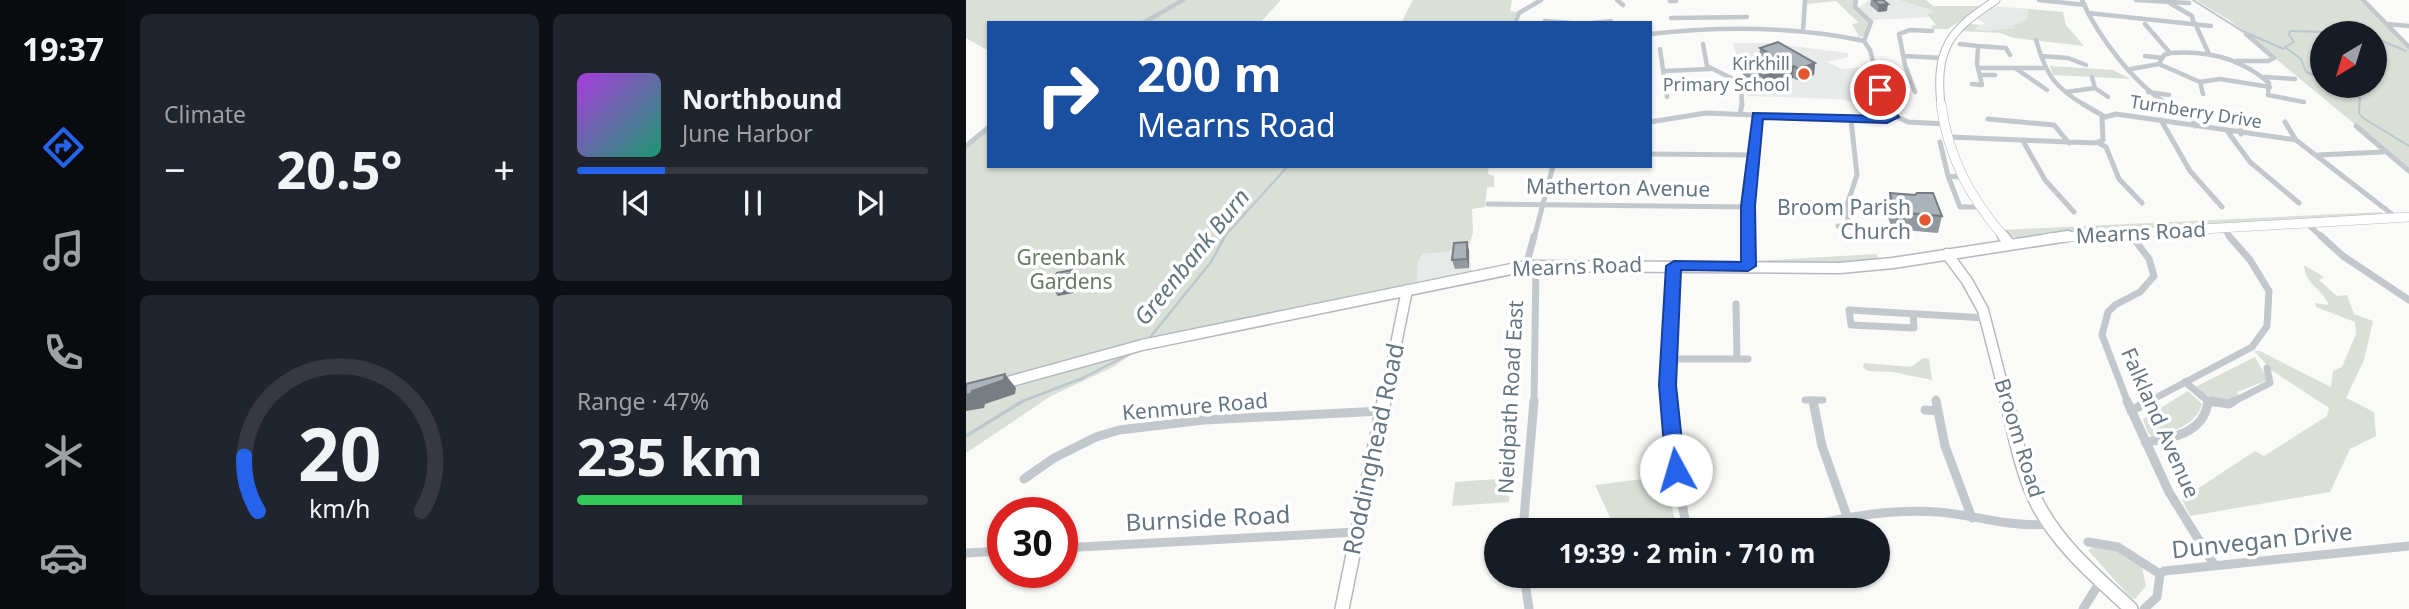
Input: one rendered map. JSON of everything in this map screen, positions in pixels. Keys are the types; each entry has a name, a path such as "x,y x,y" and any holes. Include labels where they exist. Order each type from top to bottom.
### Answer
{"street":[{"path":"1146,21 1183,0"},
{"path":"1516,21 1518,13 1541,0"},
{"path":"1856,0 1855,7 1871,22 1864,41"},
{"path":"1996,0 1959,26 1947,42 1942,58 1939,97 1961,177 2009,243"},
{"path":"2039,0 2084,3 2091,22 2148,92 2192,116 2195,126"},
{"path":"2136,0 2189,3"},
{"path":"2363,0 2383,21"},
{"path":"1616,1 1623,5"},
{"path":"1803,1 1803,31"},
{"path":"2167,2 2192,16 2209,54"},
{"path":"2088,13 2211,26"},
{"path":"1671,19 1747,15 1750,29"},
{"path":"2387,24 2409,26"},
{"path":"2387,25 2409,47"},
{"path":"2138,27 2146,26 2170,53 2209,54 2237,62 2264,77 2295,79"},
{"path":"1652,34 1681,30 1750,29 1803,31 1864,41 1869,47 1869,55 1876,70 1884,108 1893,117 1915,123 1945,124"},
{"path":"1923,87 1914,89 1899,34 1931,31"},
{"path":"2237,62 2268,61 2274,58 2246,34"},
{"path":"2036,40 2044,68 2051,80 2105,117"},
{"path":"1703,44 1706,63 1710,69"},
{"path":"1960,44 2006,48 2010,55"},
{"path":"1972,85 1982,85 1978,46"},
{"path":"1660,49 1667,97"},
{"path":"2131,69 2161,61 2170,53"},
{"path":"1903,56 1942,58"},
{"path":"2041,56 2084,62"},
{"path":"2145,56 2161,61 2200,82 2220,79 2270,87"},
{"path":"1979,68 2044,68"},
{"path":"2014,68 2047,90"},
{"path":"1664,71 1710,69 1734,75 1740,81 1744,94 1740,114"},
{"path":"1981,75 1996,75"},
{"path":"2092,77 2095,88 2108,97"},
{"path":"2264,77 2270,87 2268,95 2271,97 2304,102"},
{"path":"2200,82 2203,94"},
{"path":"2066,92 2095,88"},
{"path":"2148,92 2169,94"},
{"path":"1652,122 1697,113 1851,120 1882,120 1893,117"},
{"name":"Turnberry Drive","path":"2099,143 2104,138 2101,122 2105,117 2116,114 2295,140"},
{"path":"1748,266 1748,206 1758,115"},
{"path":"2229,116 2239,124 2241,134"},
{"path":"1988,119 2054,125 2069,143"},
{"path":"1849,226 1847,205 1857,175 1851,120"},
{"path":"2161,120 2190,171 2222,206"},
{"path":"2285,122 2295,140 2397,218"},
{"path":"2356,126 2409,171"},
{"path":"966,146 987,128"},
{"path":"2228,132 2236,147 2299,203"},
{"path":"966,135 978,135"},
{"path":"1949,137 2099,143 2106,148 2119,179 2142,203"},
{"path":"2023,141 2045,180 2074,212"},
{"path":"1940,142 1959,207 1981,208"},
{"path":"2318,155 2384,152"},
{"path":"1652,154 1752,155"},
{"name":"Neidpath Road East","path":"1524,518 1532,450 1536,367 1531,265 1552,168"},
{"path":"1948,176 1961,177"},
{"name":"Matherton Avenue","path":"1488,204 1748,206"},
{"name":"Mearns Road","path":"986,388 1133,347 1531,265 1859,267 2055,237 2409,217"},
{"path":"2307,224 2343,256 2409,300"},
{"path":"1838,226 1858,226"},
{"path":"2131,411 2252,346 2267,326 2269,291 2250,260 2223,229"},
{"name":"Falkland Avenue","path":"2130,234 2148,256 2154,276 2140,292 2115,305 2108,312 2102,335 2131,411 2169,492 2215,566"},
{"name":"Broom Road","path":"1947,254 1970,286 1986,318 2025,473 2049,524 2099,582 2131,609"},
{"path":"1674,266 1667,385 1673,448 1685,518"},
{"name":"Roddinghead Road","path":"1342,609 1407,290"},
{"path":"1737,304 1737,358"},
{"path":"1913,314 1914,328 1851,325 1849,310 1986,318"},
{"path":"1668,359 1748,359"},
{"path":"2185,382 2208,401 2229,404 2270,383 2267,368"},
{"path":"1936,399 1953,473 1972,518"},
{"path":"1814,400 1815,425 1823,456 1848,518"},
{"path":"2146,442 2179,436 2206,419 2208,401"},
{"path":"1925,410 1938,411"},
{"name":"Kenmure Road","path":"1024,479 1075,447 1119,430 1204,419 1382,411"},
{"path":"1855,518 1907,510 1942,512 2021,527 2049,524"},
{"name":"Burnside Road","path":"1078,547 1357,532"},
{"path":"2088,542 2105,542 2123,548 2160,574"},
{"name":"Dunvegan Drive","path":"2144,609 2157,597 2160,574 2164,571 2409,546"},
{"path":"966,553 987,552"},
{"path":"2083,609 2099,582"},
{"path":"1526,588 1529,609"}],"shaded area":[{"path":"1869,0 1899,0 1924,6 1933,13 1928,14 1931,17 1872,20 1859,7"},
{"path":"1995,6 2028,9 2027,19 2011,29 1973,29 1985,23 1977,19"},
{"name":"Kirkhill Primary School","path":"1733,43 1769,43 1848,53 1848,57 1827,62 1843,69 1864,67 1871,76 1878,105 1836,99 1748,96"},
{"path":"1470,250 1471,272 1415,282 1418,261 1423,254"}],"green space":[{"path":"966,0 1181,0 1144,21 987,21 987,50 966,38"},
{"path":"1184,0 1281,0 1262,21 1148,21"},
{"path":"1413,0 1512,0 1510,11 1517,12 1513,21 1402,21"},
{"path":"1807,0 1855,0 1854,3 1869,21 1864,36 1855,38 1859,36 1852,24 1859,23 1836,1 1807,4"},
{"path":"1899,0 1926,0 1933,6 1983,6 1948,29 1933,29 1931,26 1936,25 1927,14 1933,13 1932,10"},
{"path":"2196,0 2363,0 2384,21 2310,21 2310,87 2229,20"},
{"path":"2028,9 2063,12 2066,25 2084,46 2014,38 2000,33 1961,31 1970,24 1981,25 1974,29 1987,31 2015,28 2013,26 2027,19"},
{"path":"2387,25 2409,47 2409,169 2323,98 2387,98"},
{"path":"2050,66 2113,70 2131,79 2053,75"},
{"name":"Greenbank Gardens","path":"987,131 987,168 1489,168 1488,174 1494,176 1494,187 1487,187 1485,207 1472,209 1473,232 1468,250 1423,254 1418,261 1417,283 1137,351 1113,367 1051,396 966,453 966,147"},
{"path":"2382,212 2382,216 2038,234 2023,238 2010,236 2001,230"},
{"path":"1876,254 1880,260 1904,255 1907,257 1865,264 1760,264 1755,261"},
{"path":"2304,265 2324,277 2319,280 2337,296 2347,295 2354,314 2373,321 2364,360 2346,398 2374,412 2376,436 2350,449 2330,492 2190,516 2182,499 2255,451 2264,456 2327,416 2329,408 2271,370 2254,351 2260,351 2331,387 2333,371 2342,367 2356,334 2355,322 2316,307 2315,303 2329,305 2307,277"},
{"path":"2255,357 2268,380 2237,392 2241,397 2217,399 2195,387"},
{"path":"1923,358 1929,359 1932,380 1893,372 1868,371 1863,367 1864,363 1911,367"},
{"path":"2188,391 2202,404 2195,417 2168,433 2153,437 2148,433 2143,419"},
{"path":"1666,476 1674,518 1610,518 1595,485"},
{"path":"1511,478 1509,502 1452,506 1455,482"},
{"path":"2099,545 2113,549 2142,567 2146,586 2135,599 2131,598 2088,550"}],"building":[{"path":"1874,0 1883,0 1888,4 1879,5"},
{"path":"1778,42 1815,63 1798,69 1794,66 1763,76 1743,64 1770,54 1760,48"},
{"path":"1890,193 1933,193 1942,216 1895,212"},
{"path":"1467,242 1467,259 1452,260 1454,243"},
{"path":"1072,270 1066,284 1051,287 1057,273"},
{"path":"1005,374 1004,380 966,395 966,384"}],"waterway":[{"path":"2193,0 2242,31 2284,49"},
{"path":"2310,32 2290,31 2289,35 2294,42 2285,47 2301,59 2306,72 2310,74"},
{"path":"2387,43 2406,51"},
{"path":"2360,98 2359,113 2363,118 2409,146"},
{"name":"Greenbank Burn","path":"1223,238 1286,168"},
{"name":"Greenbank Burn","path":"1148,340 1211,262 1225,236"},
{"name":"Greenbank Burn","path":"1023,401 1083,378 1135,351"},
{"name":"Greenbank Burn","path":"966,436 1023,401"},
{"name":"Greenbank Burn","path":"1018,403 1023,401"}],"place":[{"name":"Kirkhill Primary School","path":"1804,74"},
{"name":"Broom Parish Church","path":"1925,220"}],"route":[{"path":"1676,470 1667,385 1674,266 1748,266 1748,206 1758,115 1887,120 1893,117 1884,108 1880,90"}]}
